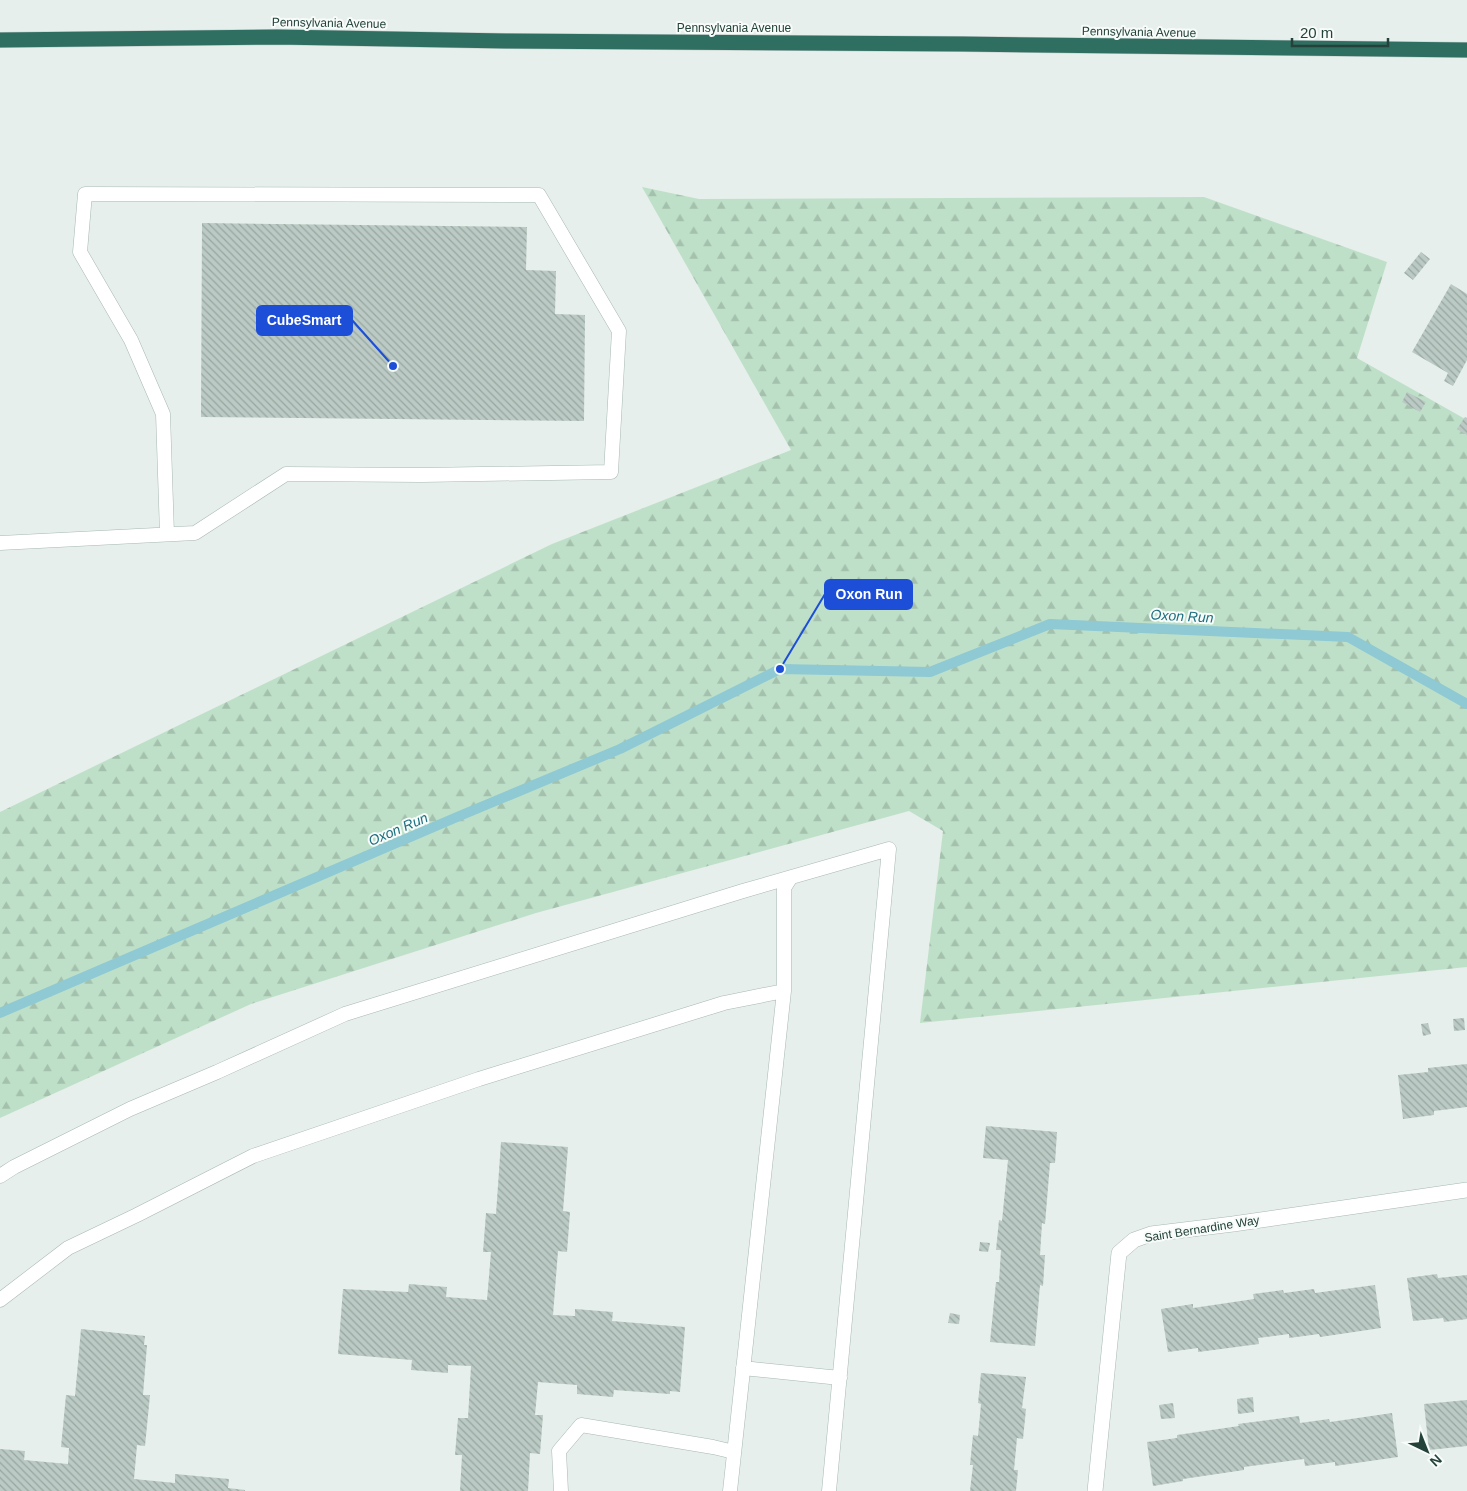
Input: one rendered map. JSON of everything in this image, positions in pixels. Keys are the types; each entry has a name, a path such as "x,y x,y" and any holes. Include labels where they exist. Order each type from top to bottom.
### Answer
{"highway":[{"name":"Pennsylvania Avenue","path":"0,40 277,37 1467,50"}],"street":[{"name":"Saint Bernardine Way","path":"1095,1491 1119,1253 1126,1246 1134,1240 1151,1234 1467,1190"}],"lane":[{"path":"0,543 195,533 286,474 611,472 619,331 539,195 85,194 80,252 131,340 163,414 167,534"},
{"path":"0,1176 14,1167 130,1109 345,1014 733,894 889,849 829,1491"},
{"path":"730,1491 784,990 784,888 791,877"},
{"path":"0,1300 68,1248 137,1216 253,1156 489,1076 724,1003 784,990"},
{"path":"743,1368 840,1378"},
{"path":"561,1491 559,1451 581,1425 734,1452"}],"green space":[{"path":"642,187 699,199 1204,197 1387,262 1357,358 1467,420 1467,967 920,1023 943,831 909,811 536,913 251,1004 0,1118 0,812 552,544 791,450"}],"building":[{"path":"202,223 527,227 526,270 556,271 555,314 585,315 584,421 201,417"},
{"path":"1421,252 1430,259 1413,280 1404,273"},
{"path":"1451,284 1467,294 1467,360 1453,386 1444,381 1448,373 1412,352"},
{"path":"1407,392 1426,402 1420,412 1402,402"},
{"path":"1465,417 1467,418 1467,435 1457,429"},
{"path":"1464,1018 1465,1030 1454,1031 1453,1019"},
{"path":"1428,1023 1431,1034 1423,1036 1421,1024"},
{"path":"1467,1064 1467,1107 1434,1111 1434,1115 1403,1119 1398,1075 1428,1072 1428,1068"},
{"path":"986,1126 1057,1132 1055,1163 1050,1163 1045,1224 1042,1223 1040,1255 1045,1255 1043,1286 1040,1285 1035,1346 990,1342 996,1282 999,1282 1001,1250 996,1250 999,1220 1002,1221 1008,1160 983,1158"},
{"path":"501,1142 568,1147 563,1211 570,1212 567,1252 558,1251 553,1315 575,1316 575,1309 613,1312 612,1321 685,1327 680,1392 670,1391 670,1394 614,1390 613,1397 577,1394 577,1385 538,1382 535,1415 543,1415 540,1454 530,1453 528,1491 460,1491 462,1455 455,1455 458,1418 468,1418 471,1366 448,1365 448,1373 411,1370 412,1360 338,1354 343,1289 408,1292 409,1284 447,1287 446,1297 487,1300 491,1252 483,1252 486,1213 496,1214"},
{"path":"980,1242 990,1243 988,1252 979,1251"},
{"path":"1437,1274 1438,1278 1467,1275 1467,1319 1444,1322 1443,1318 1413,1321 1407,1278"},
{"path":"1375,1285 1381,1328 1320,1337 1319,1334 1289,1338 1289,1334 1258,1338 1259,1344 1198,1352 1198,1348 1168,1352 1161,1309 1193,1304 1193,1308 1254,1299 1253,1294 1283,1290 1284,1293 1314,1289 1315,1293"},
{"path":"950,1313 960,1315 959,1324 948,1323"},
{"path":"81,1329 145,1336 144,1345 147,1345 143,1395 150,1395 145,1446 137,1445 134,1479 175,1483 175,1474 229,1479 228,1488 245,1491 0,1491 0,1449 25,1451 24,1460 68,1464 69,1448 61,1447 66,1395 75,1396"},
{"path":"981,1373 1026,1377 1022,1408 1026,1409 1023,1439 1017,1438 1014,1470 1018,1470 1016,1491 970,1491 973,1465 970,1465 973,1435 978,1436 981,1404 978,1403"},
{"path":"1253,1397 1254,1412 1238,1414 1237,1399"},
{"path":"1467,1400 1467,1446 1429,1450 1424,1404"},
{"path":"1173,1403 1175,1418 1161,1419 1159,1405"},
{"path":"1392,1413 1398,1457 1335,1466 1335,1462 1305,1466 1304,1459 1244,1467 1244,1470 1183,1479 1183,1481 1153,1486 1147,1442 1177,1438 1177,1435 1239,1426 1238,1424 1299,1416 1300,1423 1329,1419 1330,1422"}],"waterway":[{"name":"Oxon Run","path":"0,1013 620,749 780,669 930,672 1050,624 1348,637 1467,704"}],"place":[{"name":"CubeSmart","path":"393,366"},
{"name":"Oxon Run","path":"780,669"}]}
